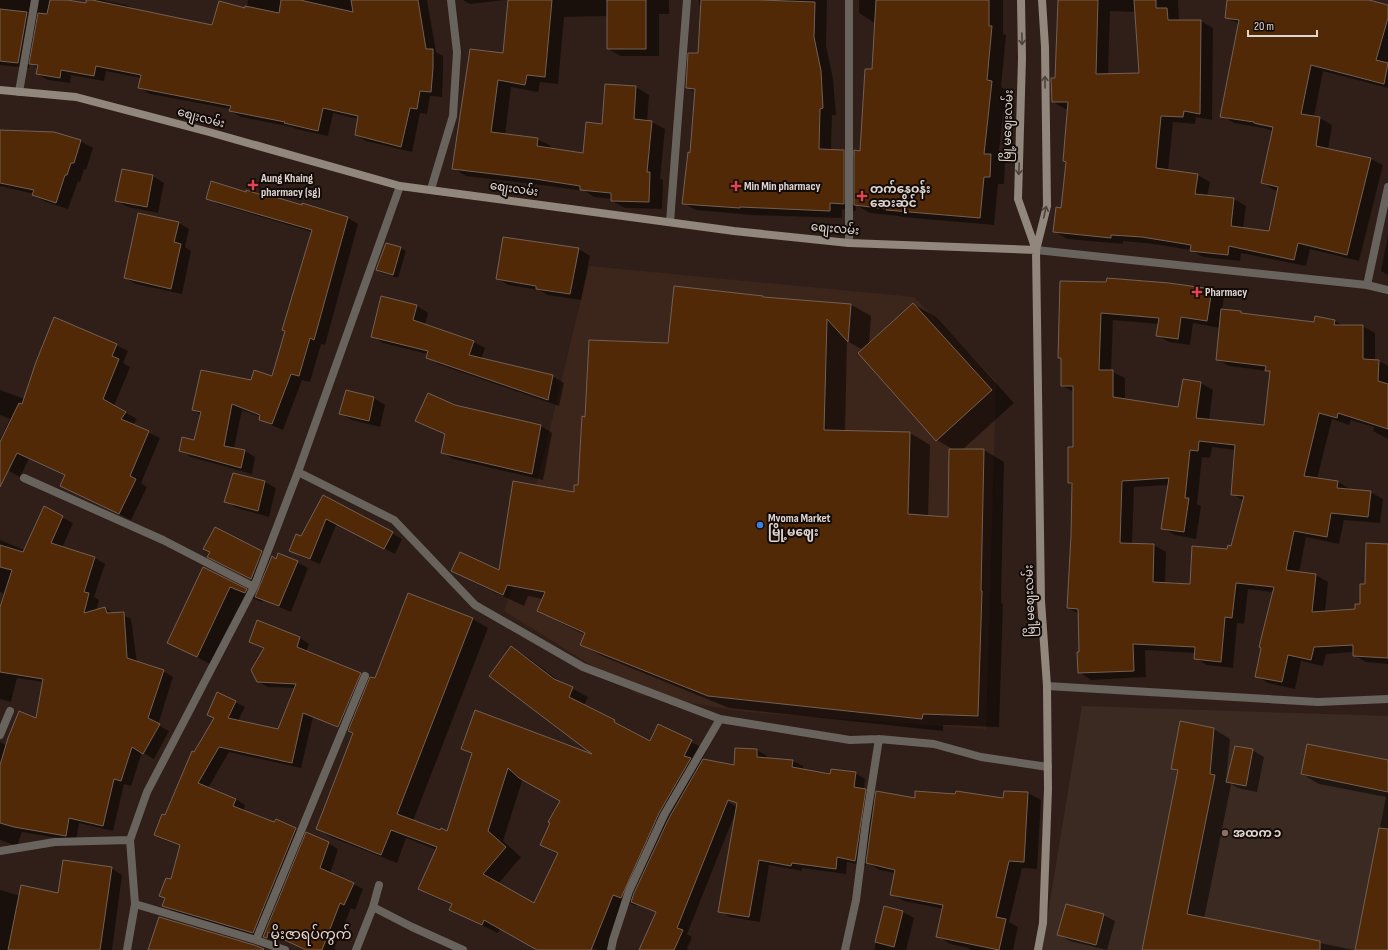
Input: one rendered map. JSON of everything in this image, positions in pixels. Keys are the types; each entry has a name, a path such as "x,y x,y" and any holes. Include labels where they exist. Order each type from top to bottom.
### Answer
{"main road":[{"name":"မြို့မဈေးလမ်း","path":"1021,0 1022,58 1018,199 1036,250"},
{"name":"မြို့မဈေးလမ်း","path":"1038,950 1043,923 1048,767 1047,686 1041,602 1036,250 1047,206 1045,47 1042,0"},
{"name":"စျေးလမ်း","path":"0,90 76,97 209,132 400,186 734,231 850,244 1036,250"}],"street":[{"path":"19,92 35,0"},
{"path":"431,189 453,116 457,52 451,0"},
{"path":"670,222 687,0"},
{"path":"849,0 850,244"},
{"path":"127,950 135,904 130,840 147,792 254,587 298,472 400,186"},
{"path":"1368,285 1388,187"},
{"path":"1036,250 1368,285 1388,290"},
{"path":"298,472 394,520 475,605 583,667 720,719 850,740 879,740 934,744 981,758 1048,767"},
{"path":"24,478 163,540 254,587"},
{"path":"256,940 365,676"},
{"path":"1047,686 1318,702 1388,699"},
{"path":"0,736 10,711"},
{"path":"611,950 630,891 664,815 720,719"},
{"path":"845,950 856,900 866,822 879,740"},
{"path":"0,851 55,842 130,840"},
{"path":"356,950 373,907 379,885"},
{"path":"135,904 286,950"},
{"path":"373,907 412,927 463,950"}],"shaded area":[{"name":"Myoma Market မြို့မဈေး","path":"589,266 914,297 996,381 986,729 747,712 639,695 504,611 522,562 536,487"},
{"name":"အထက ၁","path":"1082,706 1388,716 1388,950 1042,950"}],"building":[{"path":"50,0 67,0 86,3 86,0 92,0 212,25 219,1 245,8 245,6 279,13 281,0 300,0 353,12 351,0 418,0 426,49 433,49 431,92 420,91 417,109 410,108 401,147 355,135 358,116 323,108 318,131 284,123 285,122 229,111 231,106 138,88 141,75 96,66 94,76 61,70 60,78 36,74 38,65 29,64 38,13 47,14"},
{"path":"508,0 552,0 545,77 527,75 525,85 498,80 491,132 538,138 537,146 583,153 586,122 602,124 605,84 636,86 634,119 652,121 647,172 650,172 649,202 611,201 611,193 580,190 580,186 452,169 470,49 503,53"},
{"path":"607,0 646,0 646,49 607,49"},
{"path":"701,0 815,2 814,37 821,71 823,108 820,109 819,149 844,150 844,204 830,203 830,211 740,208 682,204 688,152 690,153 695,89 686,88 688,53 698,53"},
{"path":"876,0 989,0 989,26 992,26 987,80 992,81 984,154 991,154 990,177 984,177 980,218 886,210 887,209 854,205 854,150 860,151 865,69 872,69"},
{"path":"1058,0 1098,0 1096,74 1139,73 1134,0 1156,0 1156,8 1167,8 1168,20 1201,20 1200,114 1184,111 1183,117 1161,116 1156,168 1198,174 1195,194 1234,198 1231,226 1269,231 1278,187 1261,183 1273,127 1254,122 1220,117 1239,20 1225,18 1227,0 1369,0 1388,5 1388,18 1376,60 1388,63 1384,84 1311,65 1301,114 1320,117 1316,146 1371,158 1347,255 1298,243 1294,260 1229,246 1228,255 1190,251 1191,245 1142,237 1111,235 1111,238 1053,232 1056,207 1061,208 1066,162 1063,161 1068,102 1052,102 1051,78 1055,78"},
{"path":"0,9 27,12 18,63 0,61"},
{"path":"0,130 54,132 81,140 74,163 71,163 67,175 65,175 56,203 32,195 34,190 0,183"},
{"path":"122,169 153,175 147,207 115,201"},
{"path":"211,181 246,192 246,190 265,196 265,194 302,205 302,203 348,217 314,340 310,338 299,376 291,374 272,424 259,420 260,415 232,404 224,446 245,450 241,468 179,451 182,437 194,440 201,412 192,410 201,370 251,380 254,370 272,376 285,331 282,330 312,230 206,199"},
{"path":"138,213 179,222 174,242 181,244 171,289 124,278"},
{"path":"503,237 579,248 570,294 536,289 536,286 496,279"},
{"path":"386,243 401,247 393,275 376,270"},
{"path":"1107,278 1169,283 1212,289 1207,321 1181,317 1178,339 1156,336 1159,318 1101,313 1099,370 1113,370 1113,397 1178,407 1183,379 1201,382 1196,418 1264,425 1270,371 1265,371 1266,366 1216,360 1221,309 1314,322 1315,316 1335,320 1334,325 1363,325 1363,359 1379,360 1378,381 1388,384 1388,429 1338,413 1337,418 1319,413 1304,476 1338,481 1337,488 1371,491 1368,517 1331,513 1327,537 1294,531 1286,570 1316,574 1312,612 1355,609 1355,604 1360,604 1360,584 1365,584 1366,543 1388,544 1388,658 1353,656 1353,645 1314,647 1311,660 1288,655 1282,682 1255,677 1261,648 1259,647 1274,587 1236,583 1232,618 1225,617 1221,662 1194,659 1195,647 1133,644 1134,671 1078,673 1078,609 1067,608 1072,483 1068,483 1068,447 1073,447 1073,386 1061,386 1061,358 1058,358 1060,281 1106,282","holes":["1199,441 1235,445 1231,495 1244,496 1231,546 1228,545 1227,549 1192,546 1190,584 1153,582 1154,544 1120,543 1122,481 1169,478 1161,529 1184,532 1189,498 1185,498 1190,450 1198,451"]},
{"name":"Myoma Market မြို့မဈေး","path":"674,286 763,297 851,304 848,342 827,319 824,430 910,432 908,514 948,517 949,449 984,449 978,716 923,714 922,719 708,696 580,645 585,633 537,611 545,592 507,585 503,595 451,571 460,552 499,570 513,481 574,492 574,485 578,485 582,416 585,417 589,340 668,343"},
{"path":"381,296 417,305 413,320 474,341 469,355 553,375 548,400 426,358 428,351 371,337"},
{"path":"913,303 992,390 936,441 858,353"},
{"path":"54,317 117,344 112,356 119,359 103,399 126,412 121,419 149,431 130,476 136,479 119,514 60,486 65,475 17,453 0,487 0,442 19,403 22,404 36,362"},
{"path":"346,390 374,397 369,421 339,414"},
{"path":"428,393 455,405 541,425 532,474 441,453 445,434 415,421"},
{"path":"233,473 265,481 258,511 224,502"},
{"path":"323,495 393,532 384,549 326,519 310,559 289,551 296,534 301,536"},
{"path":"44,506 63,516 51,543 95,557 84,592 89,593 84,613 105,607 107,613 124,612 127,658 164,670 148,718 160,724 143,754 132,747 121,781 114,779 103,826 69,818 66,836 14,827 0,823 0,765 8,738 19,711 36,718 43,679 0,672 0,607 12,570 0,567 0,545 23,552"},
{"path":"215,527 262,551 251,579 207,557 210,552 203,549"},
{"path":"278,553 298,561 279,606 255,597 272,556 276,559"},
{"path":"203,567 247,589 245,593 230,587 197,657 167,643"},
{"path":"408,593 473,618 397,814 440,830 441,828 447,831 472,753 461,749 475,710 592,754 489,676 511,646 554,679 573,687 569,697 615,720 614,722 650,741 658,724 692,740 684,756 691,758 659,813 621,898 613,895 591,950 537,950 484,920 482,925 449,910 452,904 418,889 437,847 391,830 381,855 316,829 353,733 348,731 370,677 375,678","holes":["508,768 519,778 560,801 548,822 550,823 540,845 558,853 534,903 483,874 506,847 488,831"]},
{"path":"257,620 300,637 297,647 361,673 338,727 303,713 292,763 219,747 198,783 236,799 233,806 274,822 276,819 296,828 253,933 162,906 165,898 159,896 166,878 171,879 180,845 154,835 162,814 165,815 192,751 194,752 214,718 207,715 217,692 236,701 228,718 278,729 296,684 257,682 251,670 264,648 249,642"},
{"path":"1180,721 1214,728 1210,774 1215,775 1187,914 1320,941 1320,950 1142,950 1178,770 1171,769"},
{"path":"1307,744 1388,760 1388,792 1301,774"},
{"path":"1235,746 1253,749 1246,786 1226,782"},
{"path":"735,748 757,749 757,757 793,760 792,767 830,774 831,769 856,772 854,787 866,789 855,861 837,857 836,869 792,863 791,866 759,860 749,917 718,912 737,803 728,800 677,928 683,930 674,950 639,950 656,912 631,902 669,818 703,759 734,765"},
{"path":"876,791 915,798 915,791 955,794 956,791 1003,798 1004,791 1028,792 1024,862 1009,861 996,917 1006,919 999,950 936,937 943,905 890,895 895,870 866,863"},
{"path":"1379,828 1388,829 1388,950 1355,950"},
{"path":"306,832 329,842 320,868 354,883 344,905 340,903 322,950 306,950 268,932 267,938 263,937"},
{"path":"63,860 112,867 100,950 8,950 21,885 58,893"},
{"path":"1066,904 1104,914 1096,945 1057,935"},
{"path":"884,906 903,911 894,947 875,942"},
{"path":"159,917 254,945 264,949 148,950"}],"place":[{"name":"Aung Khaing pharmacy (sg)","path":"253,185"},
{"name":"Min Min pharmacy","path":"736,186"},
{"name":"တက်နေဝန်း ဆေးဆိုင်","path":"862,196"},
{"name":"Pharmacy","path":"1197,292"},
{"name":"Myoma Market မြို့မဈေး","path":"760,525"},
{"name":"အထက ၁","path":"1225,833"}],"district":[{"name":"မိုးဇာရပ်ကွက်","path":"311,934"}]}
